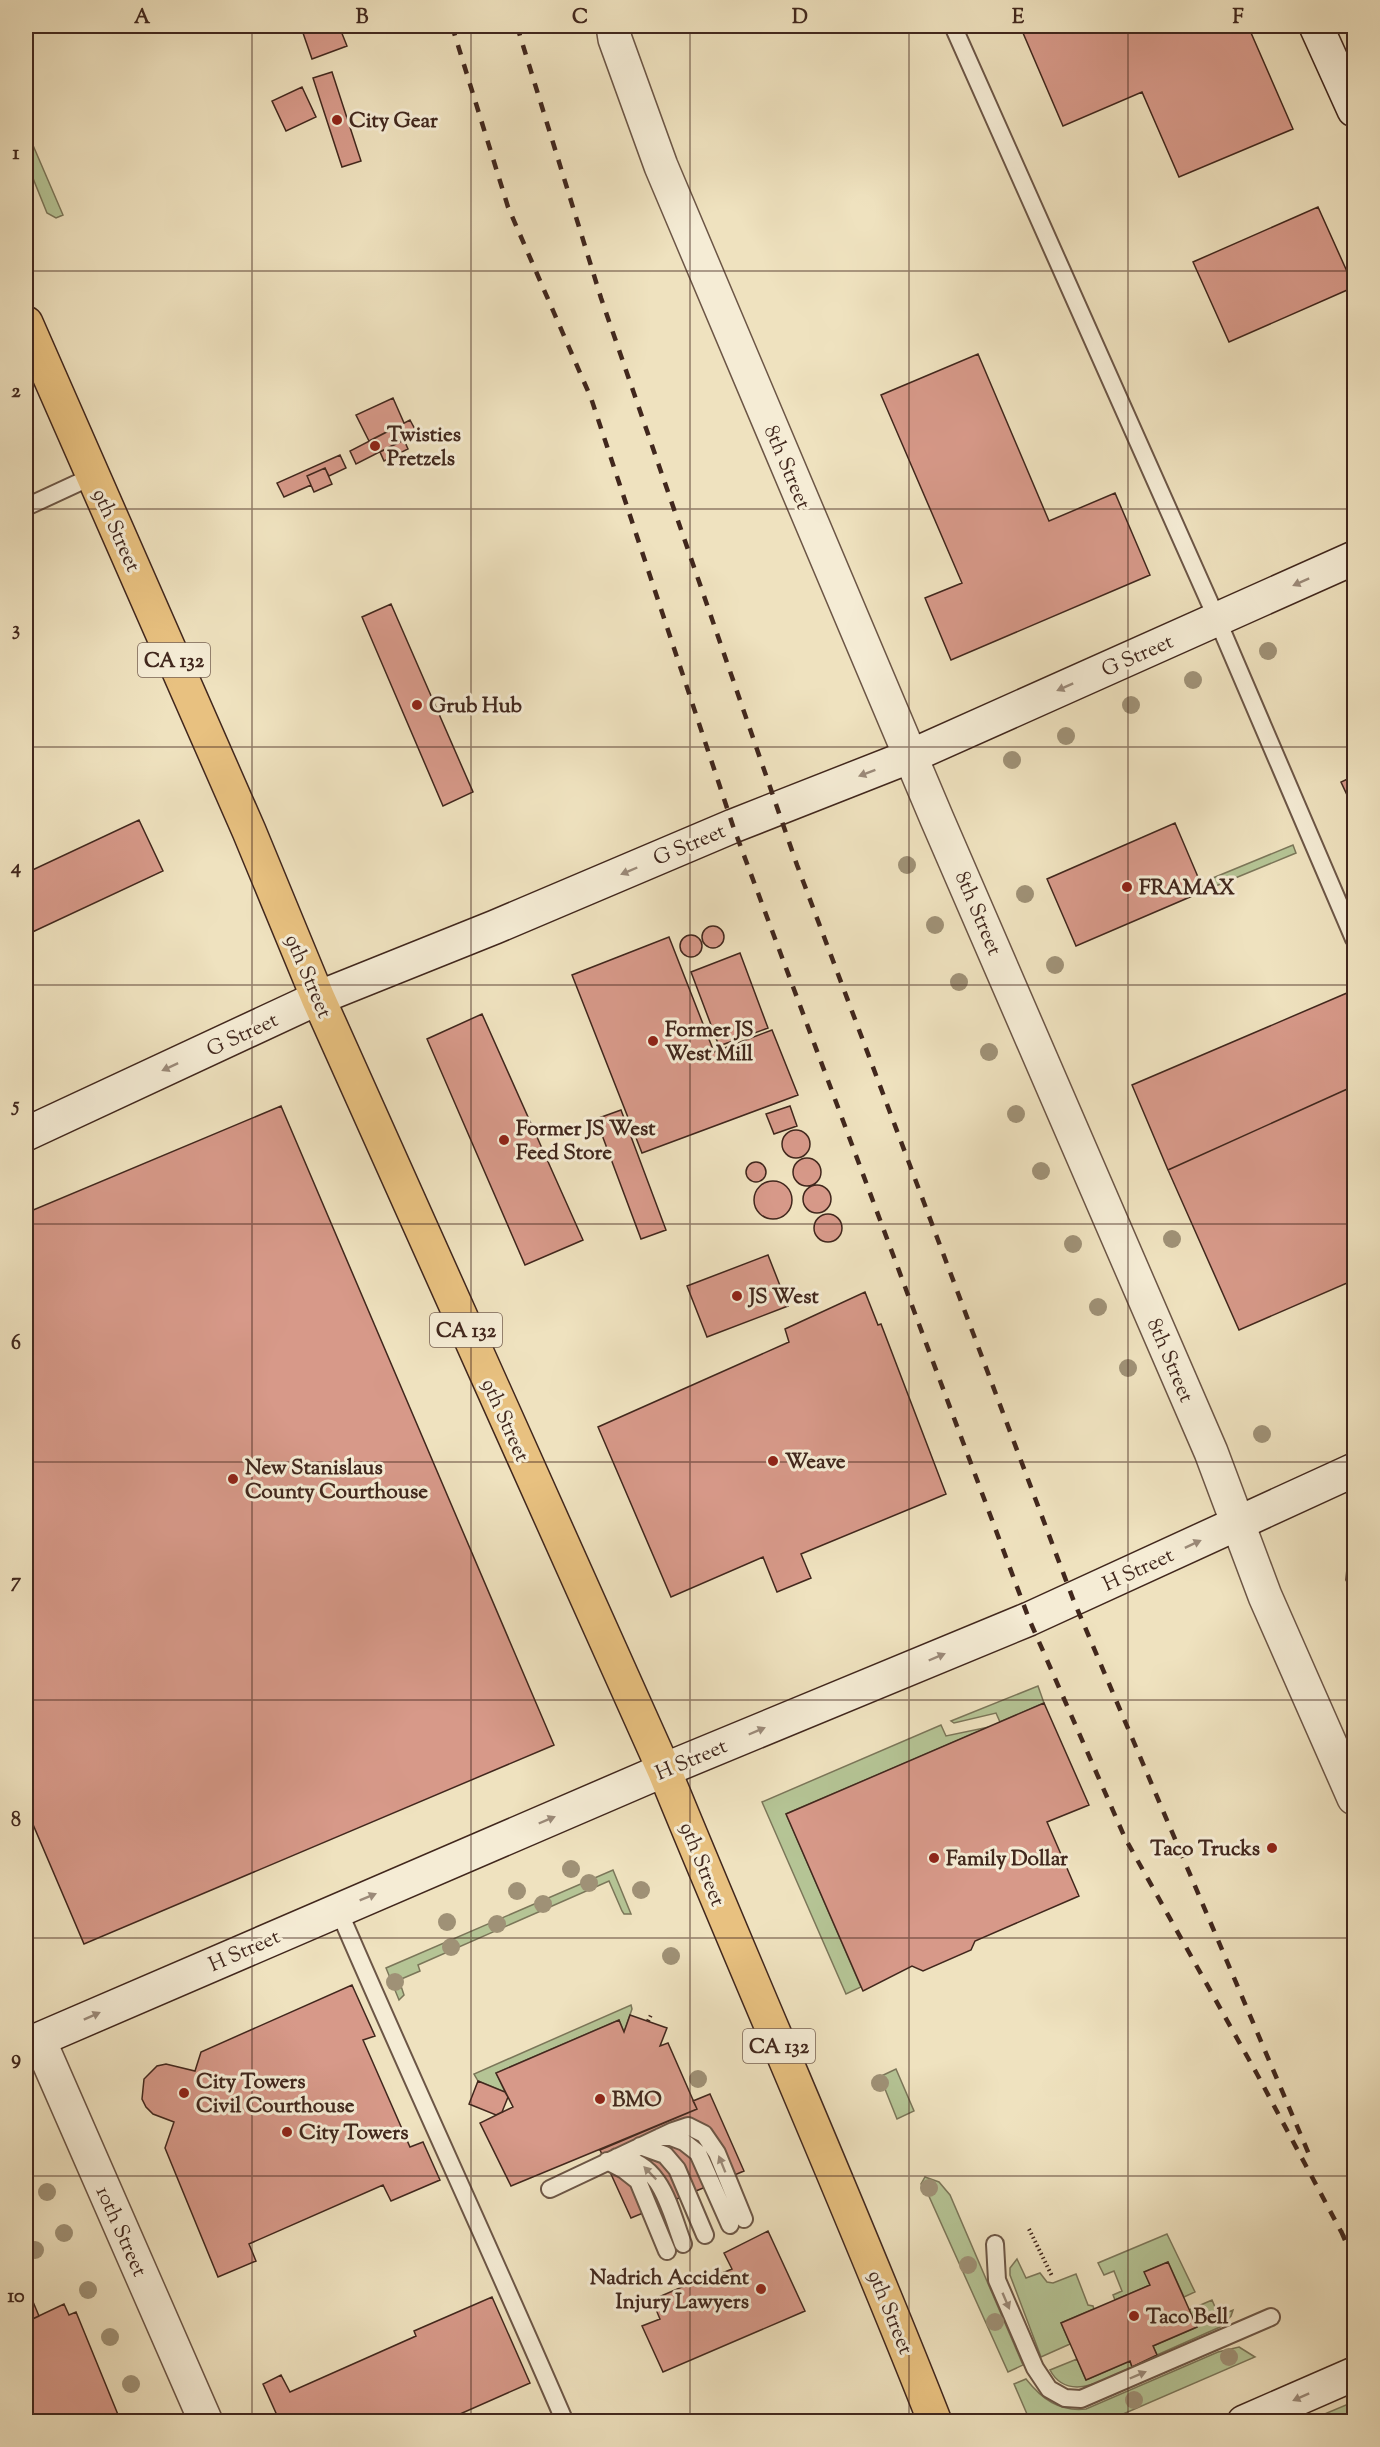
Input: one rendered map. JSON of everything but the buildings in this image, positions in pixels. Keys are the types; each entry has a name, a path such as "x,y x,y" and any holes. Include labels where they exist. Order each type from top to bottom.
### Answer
{"main road":[{"name":"8th Street","path":"613,26 615,39 661,166 911,756 1211,1452 1265,1596 1354,1798"},
{"path":"1316,26 1354,110"},
{"name":"9th Street","path":"26,323 249,831 318,999 664,1770 712,1890 891,2310 935,2421"},
{"name":"G Street","path":"26,1134 318,999 744,821 911,756 1354,558"},
{"name":"H Street","path":"32,2042 664,1770 1029,1619 1354,1470"},
{"name":"10th Street","path":"32,2042 206,2421"},
{"path":"1244,2421 1354,2374"}],"lane":[{"path":"953,26 1217,619 1354,939"},
{"path":"26,507 93,476"},
{"path":"338,1909 565,2421"},
{"path":"550,2189 688,2126 704,2134 717,2152 737,2222"},
{"path":"640,2146 665,2155 677,2169 705,2235"},
{"path":"612,2159 632,2159 658,2181 683,2244"},
{"path":"612,2159 638,2181 667,2252"},
{"path":"995,2244 997,2280 1035,2368 1049,2389 1065,2398 1081,2399 1271,2317"}],"path":[{"path":"648,2021 651,2015"},
{"path":"1029,2229 1052,2276"}],"green space":[{"path":"26,129 63,215 56,218 47,213 26,161"},
{"path":"1293,845 1296,853 1211,888 1208,880"},
{"path":"1038,1686 1044,1703 1000,1722 996,1713 954,1723 951,1721"},
{"path":"941,1725 946,1736 989,1727 786,1814 861,1987 846,1994 762,1802"},
{"path":"613,1870 631,1914 624,1914 622,1911 609,1881 418,1965 420,1971 399,1980 404,1995 399,2000 386,1968"},
{"path":"631,2005 632,2009 624,2032 619,2020 496,2073 505,2092 478,2081 474,2074"},
{"path":"896,2069 914,2111 897,2119 885,2089 879,2090 875,2079"},
{"path":"925,2177 939,2182 950,2195 1023,2365 1008,2372 927,2192 921,2184"},
{"path":"1167,2234 1195,2292 1184,2297 1168,2262 1145,2272 1150,2285 1115,2300 1113,2295 1122,2291 1114,2271 1104,2275 1098,2263"},
{"path":"1017,2259 1026,2278 1040,2273 1047,2282 1053,2283 1076,2274 1088,2305 1093,2306 1094,2309 1061,2323 1070,2344 1041,2357 1010,2275 1010,2268"},
{"path":"1212,2300 1219,2316 1233,2310 1231,2316 1220,2327 1157,2355 1153,2346 1197,2327 1189,2310"},
{"path":"1239,2347 1255,2357 1107,2421 1030,2421 1014,2384 1026,2379 1038,2393 1052,2403 1067,2408 1086,2409 1218,2352"},
{"path":"1077,2359 1086,2380 1130,2361 1132,2367 1100,2382 1078,2387 1058,2380 1050,2370"},
{"path":"1353,2402 1354,2413 1335,2421 1308,2421"}],"railway":[{"path":"452,26 508,207 591,398 733,826 1029,1619 1125,1838 1257,2074 1344,2237"},
{"path":"517,26 601,298 797,865 1073,1599 1311,2159"},
{"path":"1341,2231 1354,2261"}],"place":[{"name":"City Gear","path":"337,120"},
{"name":"Twisties Pretzels","path":"375,446"},
{"name":"Grub Hub","path":"417,705"},
{"name":"FRAMAX","path":"1127,887"},
{"name":"Former JS West Mill","path":"653,1041"},
{"name":"Former JS West Feed Store","path":"504,1140"},
{"name":"JS West","path":"737,1296"},
{"name":"Weave","path":"773,1461"},
{"name":"New Stanislaus County Courthouse","path":"233,1479"},
{"name":"Taco Trucks","path":"1272,1848"},
{"name":"Family Dollar","path":"934,1858"},
{"name":"City Towers Civil Courthouse","path":"184,2093"},
{"name":"BMO","path":"600,2099"},
{"name":"City Towers","path":"287,2132"},
{"name":"Nadrich Accident Injury Lawyers","path":"761,2289"},
{"name":"Taco Bell","path":"1134,2316"}]}
